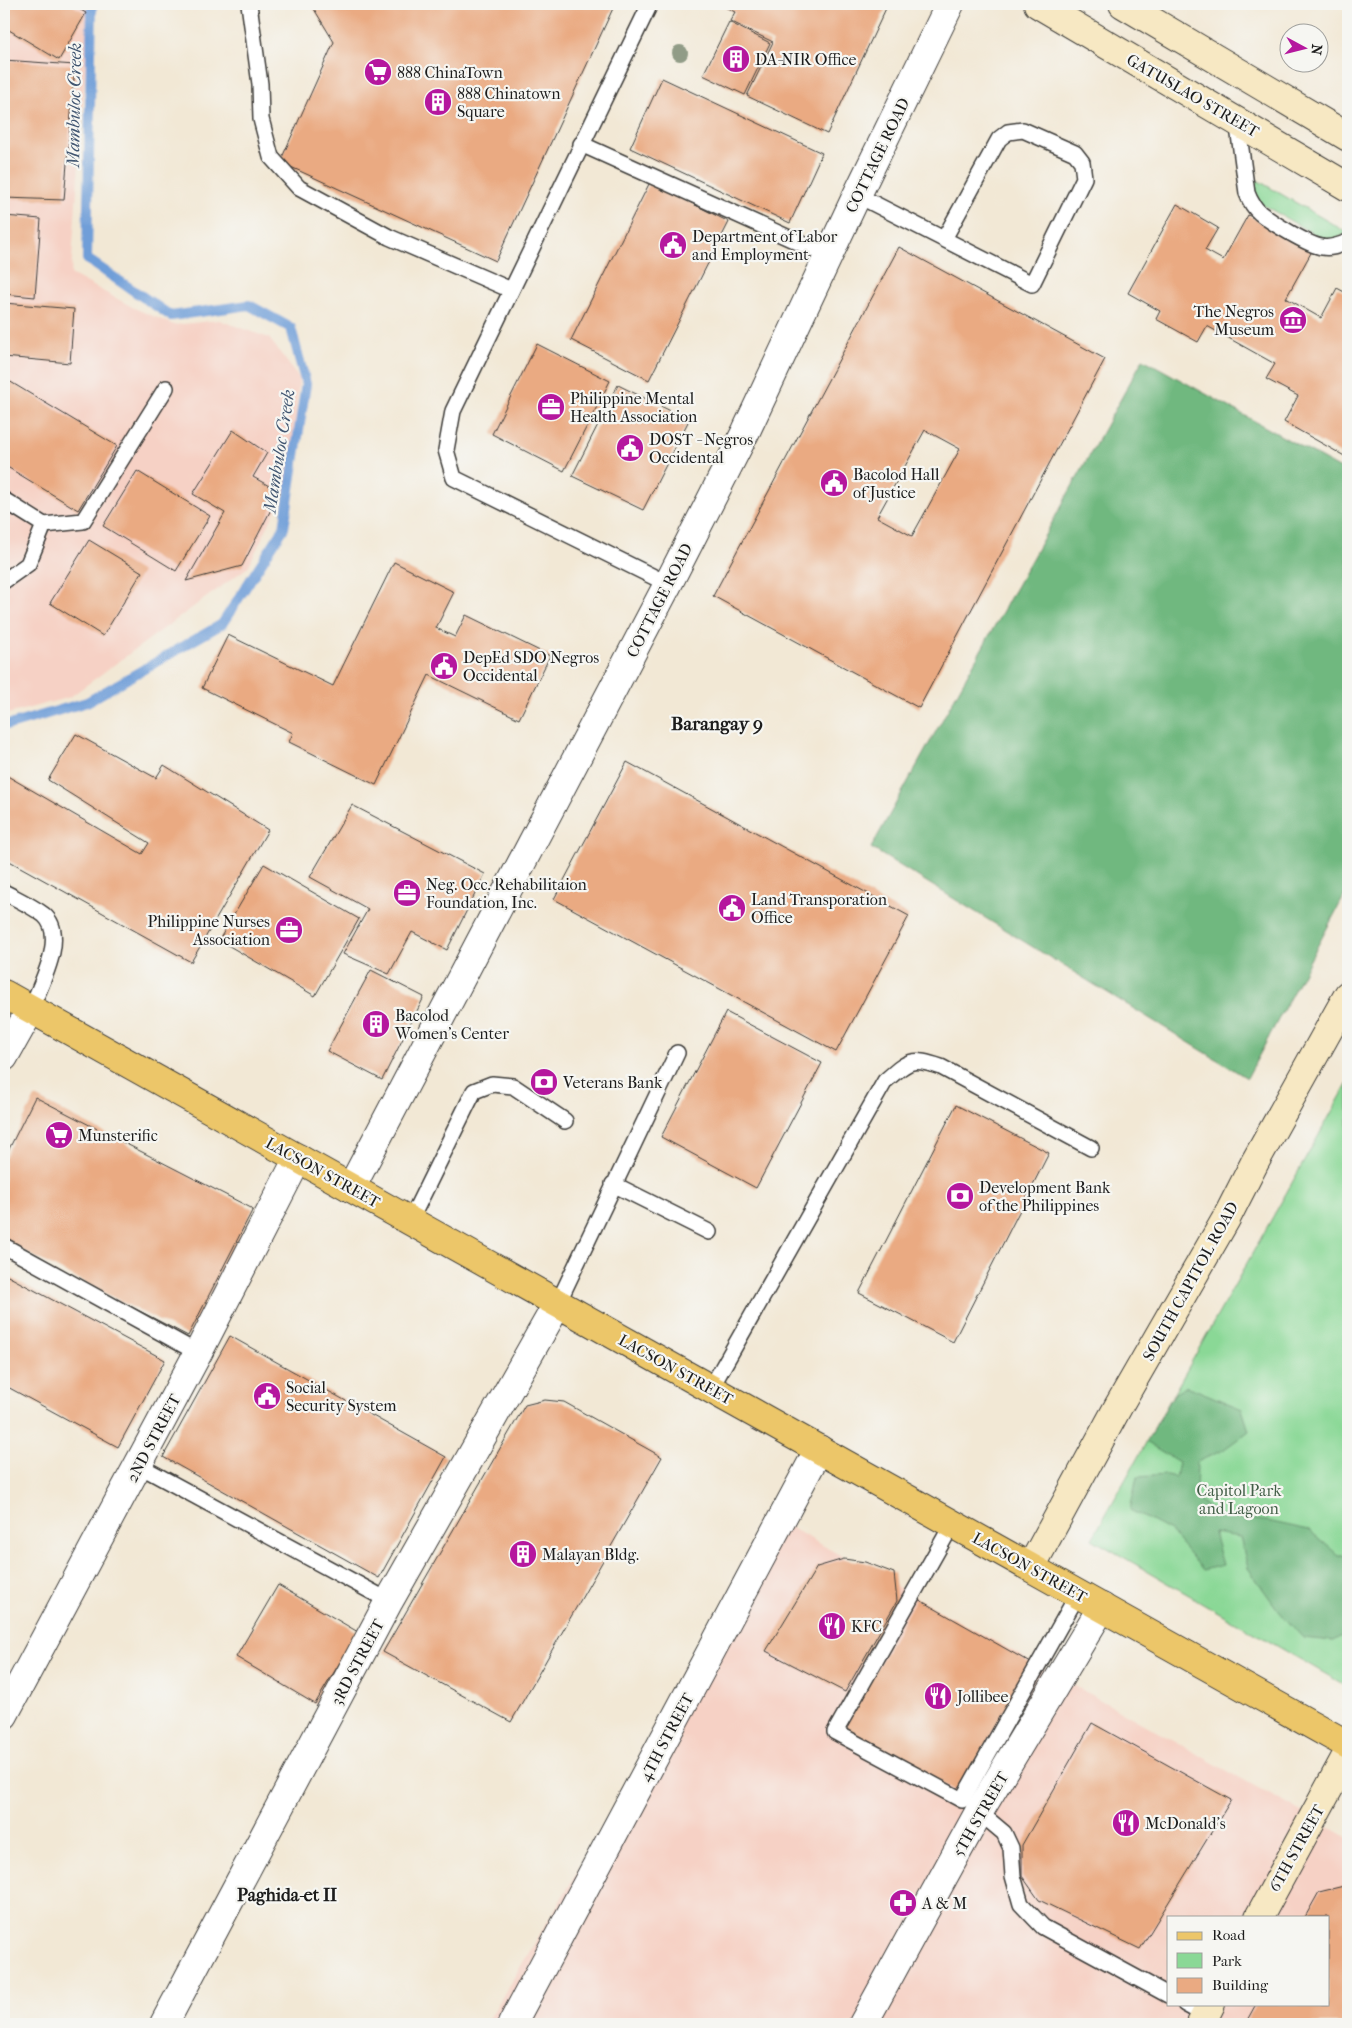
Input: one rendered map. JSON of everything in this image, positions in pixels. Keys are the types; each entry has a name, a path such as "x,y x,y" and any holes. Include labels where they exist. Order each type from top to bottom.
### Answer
{"main road":[{"name":"LACSON STREET","path":"4,994 1348,1745"}],"street":[{"name":"COTTAGE ROAD","path":"351,1188 668,584 746,430 950,4"},
{"name":"GATUSLAO STREET","path":"1038,4 1348,187"},
{"path":"1123,4 1348,137"},
{"name":"SOUTH CAPITOL ROAD","path":"1031,1567 1119,1405 1226,1220 1255,1162 1348,995"},
{"path":"4,1058 31,1009"},
{"name":"2ND STREET","path":"4,1715 198,1353 298,1158"},
{"name":"3RD STREET","path":"164,2024 389,1601 558,1303"},
{"name":"4TH STREET","path":"512,2024 819,1449"},
{"name":"5TH STREET","path":"863,2024 980,1812 1102,1607"},
{"name":"6TH STREET","path":"1260,1916 1348,1753"}],"lane":[{"path":"249,4 260,84 261,119 270,157 298,188 389,237 511,290"},
{"path":"650,4 453,411 446,450 454,478 668,584"},
{"path":"1237,120 1247,193 1251,203 1259,212 1310,243 1322,247 1334,247 1348,242"},
{"path":"857,195 1032,284 1084,178 1082,162 1074,153 1023,130 1008,132 999,139 944,239"},
{"path":"581,144 829,256"},
{"path":"4,500 44,525 83,521 166,388"},
{"path":"4,581 28,564 44,525"},
{"path":"4,892 45,916 55,932 54,949 31,1009"},
{"path":"558,1303 677,1053"},
{"path":"711,1388 886,1080 904,1064 920,1060 942,1067 1091,1148"},
{"path":"410,1220 474,1091 492,1084 513,1086 565,1121"},
{"path":"613,1184 709,1232"},
{"path":"4,1246 198,1353"},
{"path":"138,1465 389,1601"},
{"path":"952,1523 835,1732 962,1800 1078,1594"},
{"path":"980,1812 1004,1833 1012,1848 1013,1876 1021,1904 1044,1927 1167,1994"}],"shaded area":[{"path":"4,4 90,5 71,274 134,308 174,325 219,320 269,338 299,378 295,423 285,491 248,567 70,697 4,715"},
{"path":"786,1525 1348,1838 1348,2024 486,2024"}],"green space":[{"path":"1257,180 1348,233 1335,239 1322,239 1260,203 1254,192"},
{"path":"1143,359 1348,473 1348,889 1247,1078 871,848"},
{"name":"Capitol Park and Lagoon","path":"1348,1083 1348,1687 1092,1539"},
{"path":"1187,1386 1242,1409 1249,1431 1223,1450 1197,1462 1196,1499 1223,1517 1267,1521 1309,1530 1338,1555 1348,1555 1348,1632 1333,1641 1303,1638 1278,1610 1248,1568 1240,1537 1214,1533 1223,1565 1203,1570 1170,1531 1130,1510 1137,1477 1167,1475 1176,1477 1179,1462 1146,1442 1174,1394"}],"building":[{"path":"4,4 70,4 86,13 59,60 4,27"},
{"name":"888 Chinatown Square","path":"311,4 615,4 496,261 280,162 334,42"},
{"path":"719,4 888,4 827,134 747,96 773,42 730,21 735,12"},
{"name":"DA-NIR Office","path":"729,22 770,43 745,95 703,75"},
{"path":"4,60 75,65 64,200 4,198"},
{"path":"662,78 822,153 790,223 630,148"},
{"path":"650,182 729,222 649,380 571,340"},
{"path":"1177,204 1218,228 1205,250 1223,260 1248,215 1312,251 1286,298 1321,318 1337,288 1348,294 1348,458 1284,422 1298,396 1266,379 1275,364 1207,326 1198,342 1156,319 1160,311 1128,293"},
{"path":"4,216 41,219 35,297 4,294"},
{"name":"Bacolod Hall of Justice","path":"899,247 1105,359 919,708 713,596","holes":["925,430 960,449 912,536 877,517"]},
{"path":"4,303 74,309 70,363 4,357"},
{"name":"Philippine Mental Health Association","path":"537,344 610,381 564,471 492,434"},
{"path":"4,378 117,446 78,510 4,465"},
{"name":"DOST - Negros Occidental","path":"618,385 689,420 643,510 572,476"},
{"path":"233,430 267,453 253,477 280,492 242,566 186,581 225,513 193,494"},
{"path":"137,471 210,516 176,571 103,526"},
{"path":"89,540 142,572 103,636 50,603"},
{"name":"DepEd SDO Negros Occidental","path":"394,562 454,592 436,628 455,637 466,615 550,656 519,719 429,675 376,785 289,742 293,733 202,688 228,635 333,686"},
{"path":"76,734 156,778 164,765 268,830 191,962 4,858 4,774 142,854 149,843 48,780"},
{"name":"Land Transporation Office","path":"627,762 909,916 836,1052 554,899"},
{"name":"Neg. Occ. Rehabilitaion Foundation, Inc.","path":"352,805 485,874 447,950 412,932 389,974 343,954 368,909 310,877"},
{"name":"Philippine Nurses Association","path":"264,864 359,919 315,996 219,940"},
{"name":"Bacolod Women's Center","path":"371,970 424,997 382,1080 327,1051"},
{"path":"726,1012 822,1063 756,1188 661,1137"},
{"path":"35,1097 253,1209 188,1336 4,1241 4,1159"},
{"path":"956,1105 1049,1153 953,1342 859,1293"},
{"path":"4,1274 165,1360 118,1447 4,1385"},
{"name":"Social Security System","path":"230,1336 446,1457 379,1578 163,1457"},
{"name":"Malayan Bldg.","path":"545,1400 564,1402 662,1457 511,1722 383,1652 525,1405"},
{"name":"KFC","path":"844,1559 865,1562 894,1573 897,1601 845,1692 766,1651 817,1567"},
{"path":"278,1585 358,1632 315,1704 236,1657"},
{"name":"Jollibee","path":"916,1598 1031,1663 959,1793 844,1728"},
{"name":"McDonald's","path":"1092,1723 1231,1800 1140,1949 1039,1900 1022,1876 1022,1845"},
{"path":"1348,1885 1348,2024 1245,2024 1255,2006 1330,2006 1330,1916 1306,1916 1319,1892"}],"waterway":[{"name":"Mambuloc Creek","path":"4,725 87,702 222,624 284,528 306,384 291,328 249,305 171,316 87,259 92,4"}],"place":[{"name":"DA-NIR Office","path":"736,59"},
{"name":"888 ChinaTown","path":"378,72"},
{"name":"888 Chinatown Square","path":"438,102"},
{"name":"Department of Labor and Employment","path":"673,245"},
{"name":"The Negros Museum","path":"1293,320"},
{"name":"Philippine Mental Health Association","path":"551,407"},
{"name":"DOST - Negros Occidental","path":"630,448"},
{"name":"Bacolod Hall of Justice","path":"834,483"},
{"name":"DepEd SDO Negros Occidental","path":"444,666"},
{"name":"Neg. Occ. Rehabilitaion Foundation, Inc.","path":"407,893"},
{"name":"Land Transporation Office","path":"732,908"},
{"name":"Philippine Nurses Association","path":"289,930"},
{"name":"Bacolod Women's Center","path":"376,1024"},
{"name":"Veterans Bank","path":"544,1082"},
{"name":"Munsterific","path":"59,1135"},
{"name":"Development Bank of the Philippines","path":"960,1196"},
{"name":"Social Security System","path":"267,1396"},
{"name":"Malayan Bldg.","path":"523,1554"},
{"name":"KFC","path":"832,1626"},
{"name":"Jollibee","path":"938,1696"},
{"name":"McDonald's","path":"1126,1823"},
{"name":"A & M","path":"903,1903"}],"district":[{"name":"Barangay 9","path":"717,723"},
{"name":"Paghida-et II","path":"287,1895"}]}
